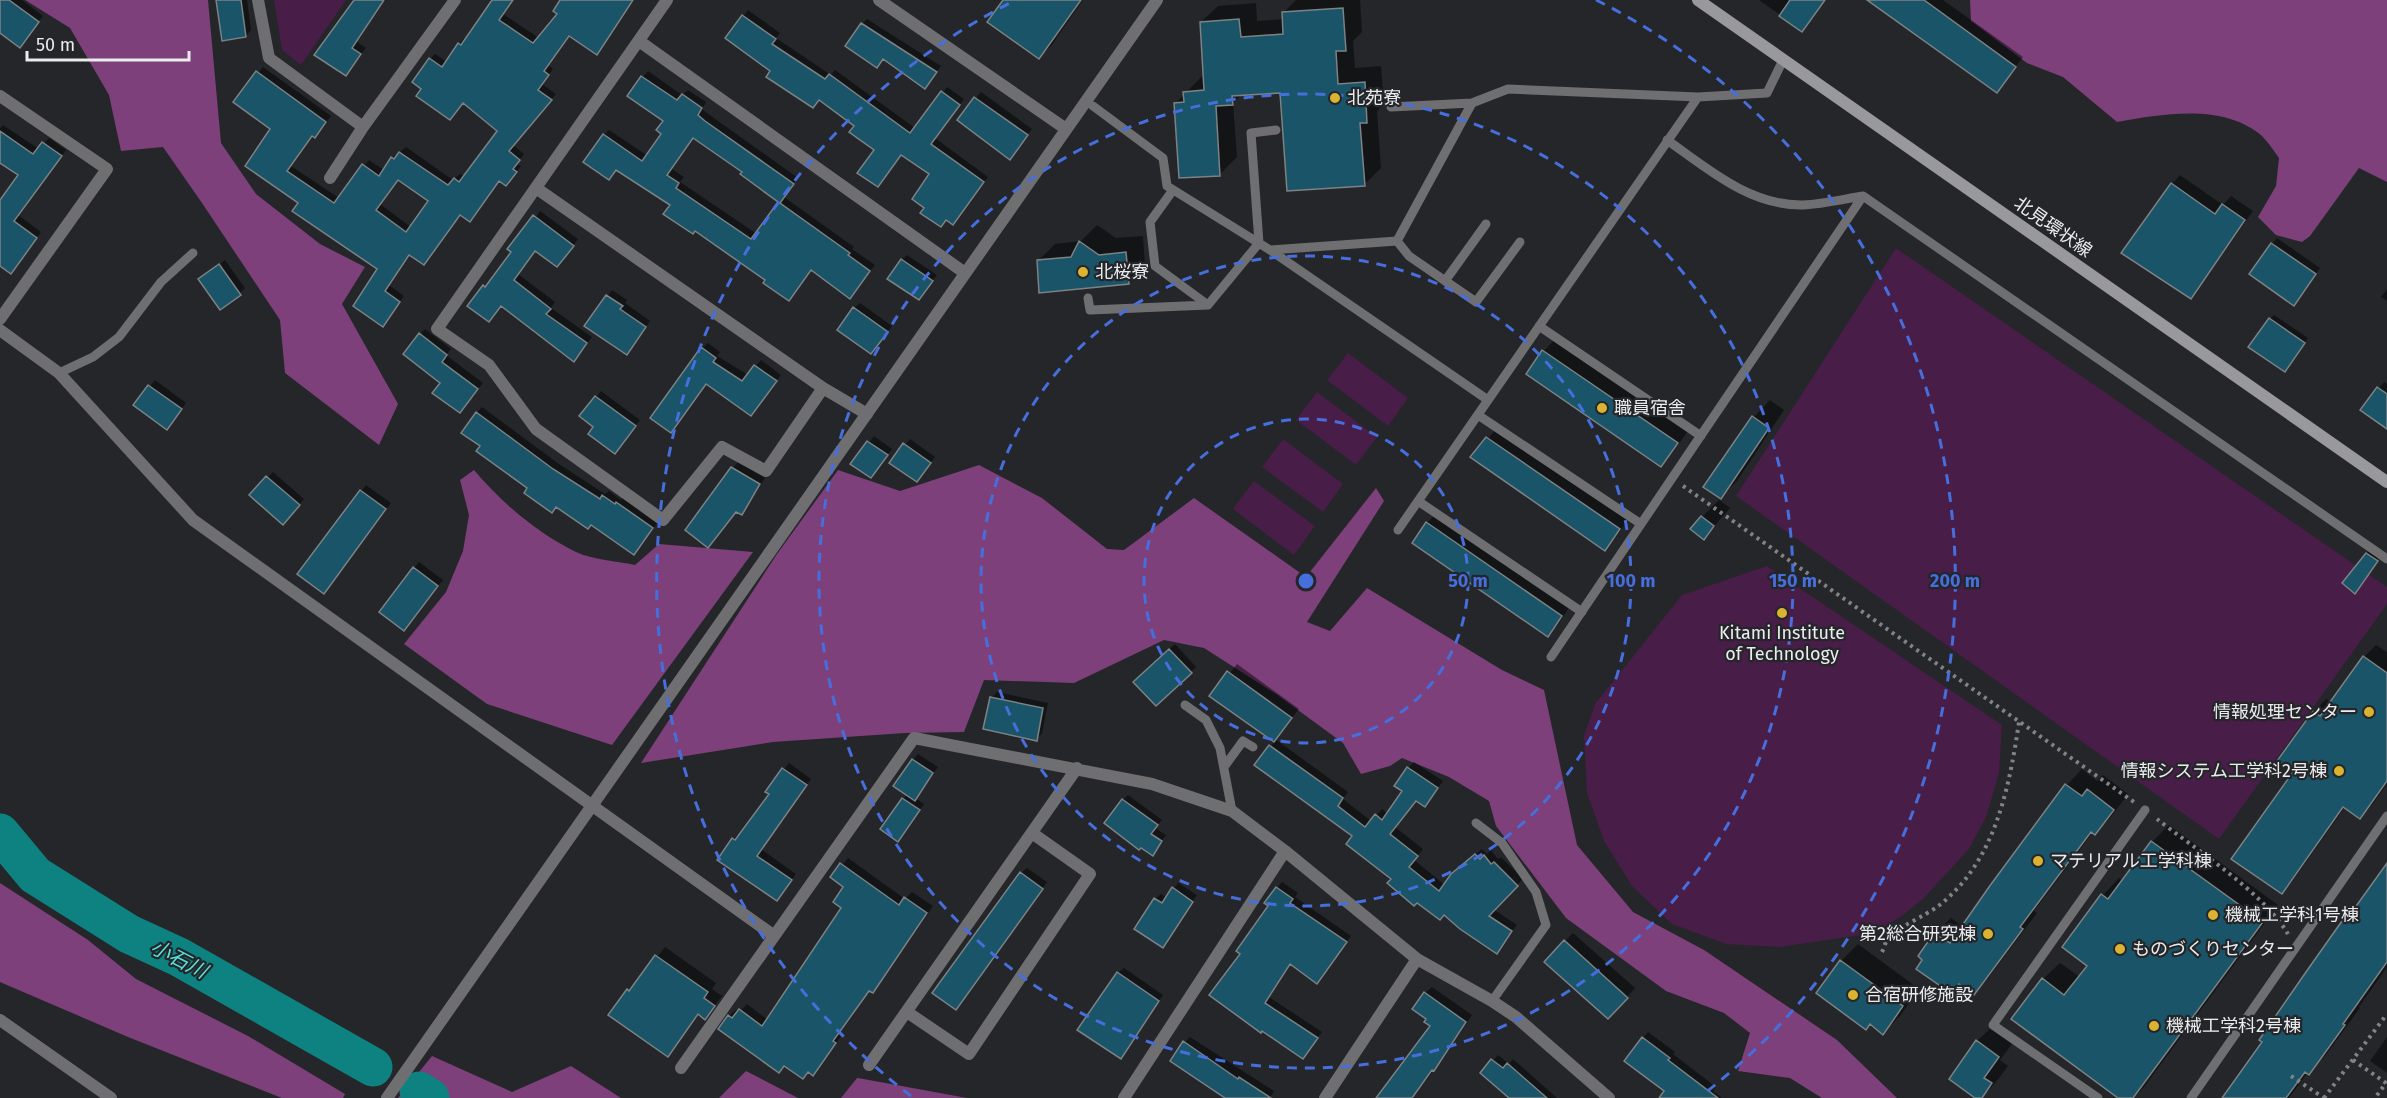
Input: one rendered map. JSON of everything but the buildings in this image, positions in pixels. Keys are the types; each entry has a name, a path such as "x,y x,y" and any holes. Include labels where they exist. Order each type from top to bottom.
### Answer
{"main road":[{"name":"北見環状線","path":"1698,0 2386,478"}],"street":[{"path":"258,0 269,58 363,127"},
{"path":"330,178 363,127 455,0"},
{"path":"667,0 437,329 489,365 536,429 663,520 722,447 766,471 822,388"},
{"path":"879,0 1066,129"},
{"path":"387,1098 1156,0"},
{"path":"639,41 965,273"},
{"path":"0,96 107,169 0,319"},
{"path":"536,188 822,388 867,414"},
{"path":"0,330 59,373 193,520 590,807 773,935"},
{"path":"681,1068 914,738 1152,784 1232,811 1285,851 1417,959 1516,1017 1609,1098"},
{"path":"869,1065 1077,768"},
{"path":"907,1012 969,1054 1090,874 1032,833"},
{"path":"1124,1098 1285,851"},
{"path":"1325,1098 1417,959"},
{"path":"0,1020 111,1098"}],"lane":[{"path":"1391,107 1472,103 1508,89 1698,97 1767,93 1783,60"},
{"path":"1398,530 1698,97"},
{"path":"1397,241 1472,103"},
{"path":"1093,106 1163,158 1167,186 1270,250 1488,400"},
{"path":"1088,298 1090,310 1208,305 1258,243 1251,133 1276,130"},
{"path":"1667,140 1730,185 1771,200 1803,205 1863,196 2387,559"},
{"path":"1173,190 1150,222 1155,266 1208,305"},
{"path":"1551,657 1863,196"},
{"path":"1445,281 1486,224"},
{"path":"1270,250 1397,241"},
{"path":"1397,241 1410,256 1476,303 1520,242"},
{"path":"59,373 93,357 119,337 161,282 193,254"},
{"path":"1539,326 1701,436"},
{"path":"1478,415 1641,524"},
{"path":"1418,501 1582,612"},
{"path":"1185,705 1206,720 1220,748 1232,811"},
{"path":"1224,767 1243,741 1253,747"},
{"path":"2098,1098 1993,1025 2145,810"},
{"path":"2191,1098 2387,816"},
{"path":"1476,823 1502,843 1536,892 1546,925 1492,1001"}],"path":[{"path":"1672,478 2145,810 2242,885 2279,918 2296,947"},
{"path":"1882,952 1888,938 1938,906 1966,878 1989,841 2003,805 2019,722"},
{"path":"2291,1076 2324,1098 2387,1014"},
{"path":"2353,1060 2385,1083 2375,1098"}],"shaded area":[{"path":"25,0 208,0 221,143 256,194 320,244 365,267 342,304 398,404 379,445 285,373 280,320 163,147 121,151 109,95 70,28"},
{"path":"274,0 346,0 301,65 282,50"},
{"path":"1970,0 2387,0 2387,182 2359,168 2310,236 2302,242 2276,235 2258,217 2276,186 2279,158 2262,136 2229,119 2211,115 2173,114 2117,122 2063,77 2027,63 1971,21"},
{"path":"1896,248 2387,587 2387,604 2219,839 1736,496"},
{"path":"1348,353 1408,398 1388,426 1327,380"},
{"path":"1317,392 1377,437 1356,465 1296,420"},
{"path":"1283,439 1343,484 1323,512 1262,467"},
{"path":"979,465 1042,498 1107,549 1124,550 1194,498 1306,577 1376,488 1384,501 1307,622 1330,631 1367,588 1502,670 1544,690 1577,845 1633,912 1704,950 1837,1040 1897,1098 1822,1098 1790,1078 1738,1071 1750,1033 1724,1013 1666,991 1566,918 1496,826 1489,801 1449,777 1402,758 1390,766 1361,774 1343,743 1276,694 1204,648 1164,640 1074,683 984,680 964,732 905,733 773,742 641,763 777,554 838,470 900,491"},
{"path":"474,470 508,505 547,536 590,557 635,565 659,544 753,552 612,745 487,704 404,644 446,592 463,551 469,515 460,480"},
{"path":"1254,481 1315,526 1294,555 1233,509"},
{"path":"1767,566 2002,725 1999,773 1986,817 1969,849 1923,899 1902,916 1874,933 1780,947 1726,944 1672,924 1632,886 1604,841 1587,793 1584,736 1595,704 1682,595"},
{"path":"0,883 88,940 136,979 248,1036 345,1094 343,1098 282,1098 128,1037 0,982"},
{"path":"432,1056 512,1092 571,1066 621,1098 398,1098"},
{"path":"746,1071 798,1098 719,1098"},
{"path":"858,1078 967,1098 841,1098"}],"waterway":[{"name":"小石川","path":"0,833 35,875 129,934 179,957 373,1067"},
{"name":"小石川","path":"419,1091 430,1098"}],"place":[{"name":"北苑寮","path":"1335,98"},
{"name":"北桜寮","path":"1083,272"},
{"name":"職員宿舎","path":"1602,408"},
{"name":"Kitami Institute of Technology","path":"1782,613"},
{"name":"情報処理センター","path":"2369,712"},
{"name":"情報システム工学科2号棟","path":"2339,771"},
{"name":"マテリアル工学科棟","path":"2038,861"},
{"name":"機械工学科1号棟","path":"2213,915"},
{"name":"第2総合研究棟","path":"1988,934"},
{"name":"ものづくりセンター","path":"2120,949"},
{"name":"合宿研修施設","path":"1853,995"},
{"name":"機械工学科2号棟","path":"2154,1026"}]}
